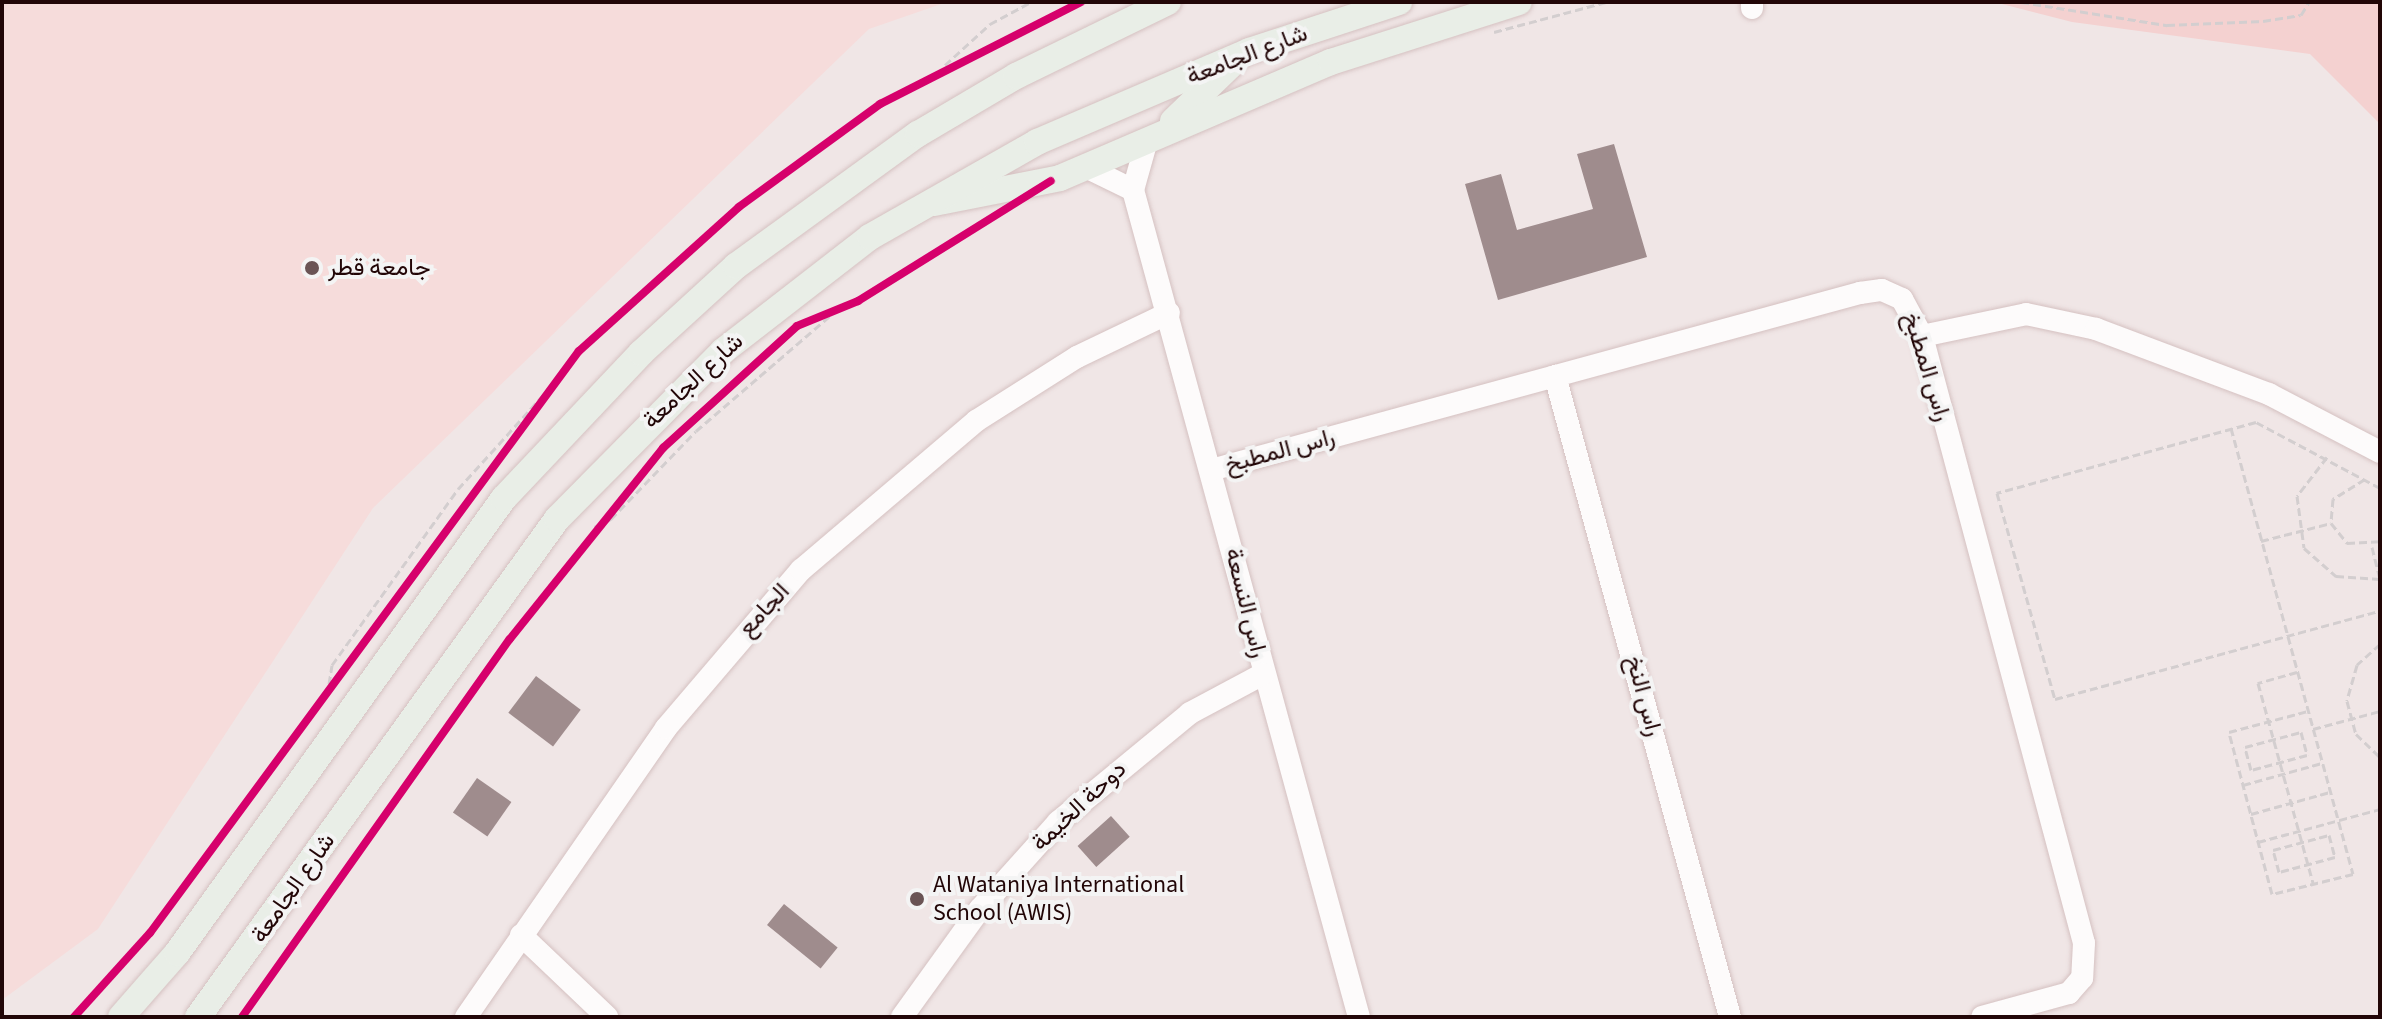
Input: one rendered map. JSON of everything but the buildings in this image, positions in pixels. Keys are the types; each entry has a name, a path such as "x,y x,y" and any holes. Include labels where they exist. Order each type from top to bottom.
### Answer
{"main road":[{"path":"121,1017 177,953 495,509 641,353 748,257 918,134 1168,2"},
{"name":"شارع الجامعة","path":"198,1017 484,616 584,488 723,351 922,203 1037,142 1249,51 1399,2"},
{"path":"922,203 964,200 1086,167 1331,62 1519,2"},
{"path":"1154,136 1249,51"}],"street":[{"path":"1086,167 1133,190 1154,136"},
{"name":"راس النسعة","path":"1133,190 1359,1017"},
{"name":"راس المطبخ","path":"1211,470 1872,290 1910,305 1922,336 2084,943 2082,978 2069,993 1982,1017"},
{"name":"الجامع","path":"466,1017 666,728 801,570 976,421 1077,357 1169,313"},
{"path":"1922,336 2026,314 2096,329 2269,394 2380,452"},
{"name":"راس النخ","path":"1555,376 1730,1017"},
{"name":"دوحة الخيمة","path":"902,1017 980,909 1058,822 1177,722 1263,674"},
{"path":"521,935 607,1017"}],"path":[{"path":"945,65 990,24 1031,2"},
{"path":"1479,15 1487,28 1505,35 1606,2"},
{"path":"2021,2 2167,25 2263,21 2301,15 2309,2"},
{"path":"932,72 989,46"},
{"path":"797,326 849,305"},
{"path":"594,527 611,519 696,431 838,309"},
{"path":"327,687 567,365"},
{"path":"587,537 738,377"},
{"path":"2380,488 2327,457 2256,422 1997,493 2055,699 2380,611"},
{"path":"2231,428 2353,874 2272,894 2229,732 2308,711"},
{"path":"2327,457 2297,496 2297,532 2323,569 2350,580 2380,578 2372,545"},
{"path":"2365,479 2333,499 2331,523 2347,543 2372,545 2380,541"},
{"path":"2261,541 2331,523"},
{"path":"2380,644 2349,682 2349,719 2380,757"},
{"path":"2297,672 2258,683 2313,884"},
{"path":"2313,729 2380,711"},
{"path":"2301,732 2304,744 2307,755 2251,770 2245,747 2301,732"},
{"path":"2304,744 2316,740"},
{"path":"2243,785 2322,763"},
{"path":"2251,814 2330,792"},
{"path":"2258,842 2380,809"},
{"path":"2329,835 2335,857 2279,872 2273,850 2301,842 2329,835"},
{"path":"2332,846 2344,843"}],"shaded area":[{"name":"جامعة قطر","path":"2,2 947,2 869,29 373,508 98,929 2,1000"},
{"path":"1994,2 2380,2 2380,124 2310,54 2072,22"}],"cycle path":[{"path":"74,1017 150,933 579,351 739,207 880,104 1081,2"},
{"path":"242,1017 510,639 663,448 797,326 858,301 1051,181"}],"place":[{"name":"جامعة قطر","path":"312,268"},
{"name":"Al Wataniya International School (AWIS)","path":"917,899"}]}
